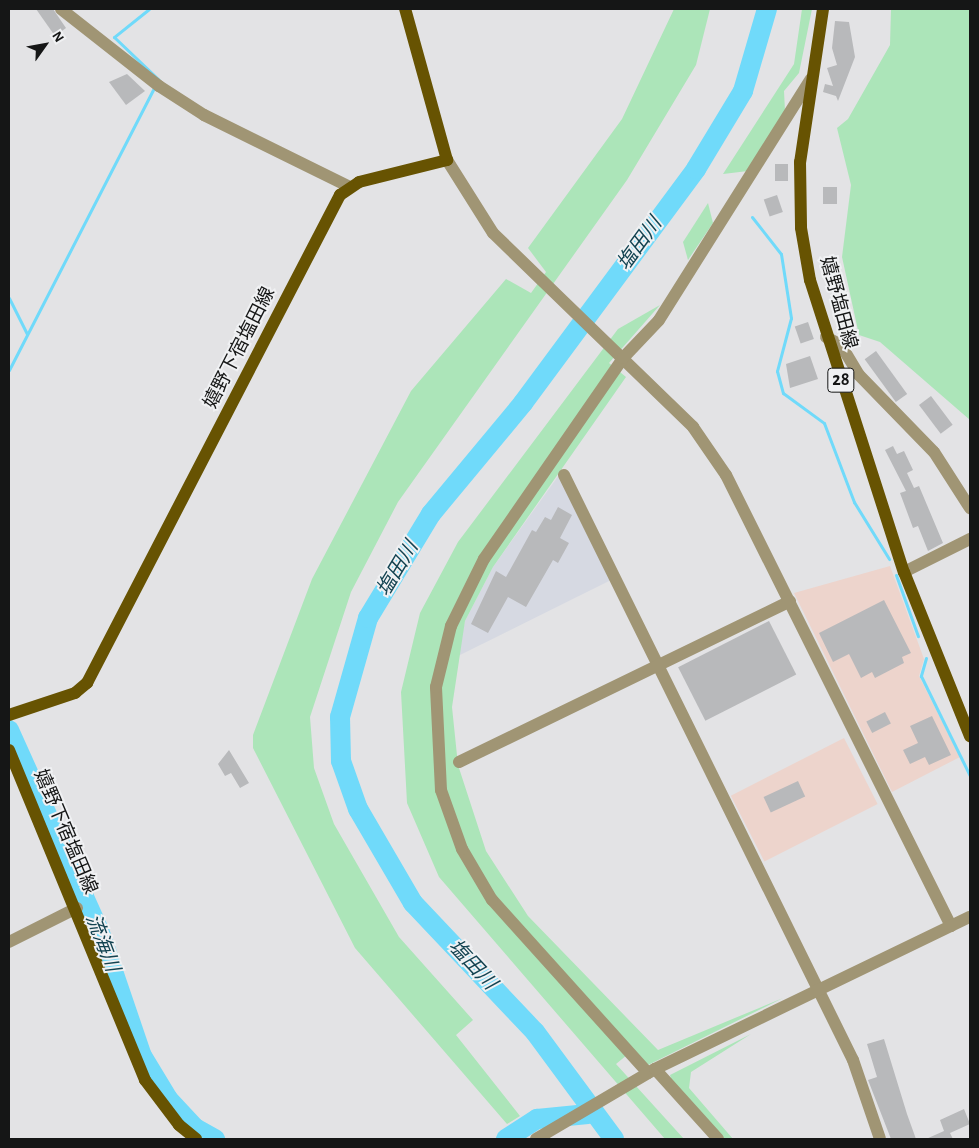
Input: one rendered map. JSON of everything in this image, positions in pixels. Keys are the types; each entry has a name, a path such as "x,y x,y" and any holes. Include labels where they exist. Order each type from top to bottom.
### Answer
{"main road":[{"path":"350,187 447,160 405,9"},
{"name":"嬉野塩田線","path":"823,9 800,162 801,228 826,337 904,572 969,730"},
{"name":"嬉野下宿塩田線","path":"9,715 75,693 87,683 340,195 350,187"},
{"name":"嬉野下宿塩田線","path":"9,750 77,908 145,1080 179,1125 196,1139"}],"street":[{"path":"61,9 156,84 204,115 350,187"},
{"path":"718,1139 649,1073 492,900 462,849 441,790 436,743 436,687 451,626 484,559 623,358 659,320 811,79"},
{"path":"447,160 493,233 692,427 726,475 951,926"},
{"path":"826,337 841,345 859,375 934,452 970,508"},
{"path":"564,475 853,1060 880,1139"},
{"path":"904,572 970,539"},
{"path":"458,762 790,601"},
{"path":"9,942 77,908"},
{"path":"538,1138 649,1073 970,917"}],"shaded area":[{"path":"559,475 611,580 458,656 465,621 493,567"},
{"path":"890,566 924,659 919,676 960,757 892,792 794,593"},
{"path":"844,738 878,804 764,862 731,796"}],"green space":[{"path":"674,9 710,9 696,65 627,180 398,502 351,592 310,717 314,768 334,824 399,937 473,1020 456,1035 520,1116 507,1124 355,948 253,748 253,735 312,579 411,391 506,279 531,293 546,272 528,248 622,119"},
{"path":"802,9 812,9 799,73 784,91 785,111 748,171 723,174 794,64"},
{"path":"891,9 970,9 970,420 880,342 859,335 842,257 851,185 837,128 848,119 890,45"},
{"path":"708,203 713,223 688,260 683,242"},
{"path":"660,305 609,363 626,377 493,567 465,621 452,707 458,765 486,851 528,916 658,1050 783,998 648,1065 633,1050 616,1064 684,1139 665,1139 439,877 407,803 401,692 420,613 458,542 618,329"},
{"path":"751,1034 691,1072 689,1088 733,1139 720,1139 674,1089 670,1075"}],"building":[{"path":"36,9 53,9 66,28 55,36"},
{"path":"835,21 849,22 855,57 838,101 836,96 823,92 825,84 833,86 827,68 837,65 832,48"},
{"path":"127,74 145,91 126,105 109,82"},
{"path":"775,164 788,164 788,181 775,181"},
{"path":"823,187 837,187 837,204 823,204"},
{"path":"777,195 783,212 770,217 764,200"},
{"path":"808,322 814,339 801,344 795,327"},
{"path":"876,351 907,394 896,402 865,359"},
{"path":"810,356 818,379 790,388 786,364"},
{"path":"931,396 953,425 941,434 919,405"},
{"path":"893,446 897,454 904,451 913,470 907,473 914,488 919,486 943,543 928,551 918,526 913,528 900,493 906,491 885,450"},
{"path":"558,507 572,515 560,538 569,543 558,563 553,560 526,607 508,597 488,633 471,624 496,571 506,577 532,530 536,532 545,517 551,520"},
{"path":"884,600 911,653 902,657 904,663 875,678 872,672 861,678 849,654 833,662 819,633"},
{"path":"769,621 796,674 705,721 678,667"},
{"path":"885,712 891,724 872,733 866,722"},
{"path":"932,716 951,755 929,765 925,757 910,764 903,750 918,743 910,726"},
{"path":"229,750 249,783 240,788 231,773 225,776 218,764"},
{"path":"798,781 805,796 771,812 764,797"},
{"path":"884,1039 916,1139 891,1139 868,1080 877,1077 867,1044"},
{"path":"964,1109 970,1124 950,1133 953,1139 926,1139 944,1131 940,1120"}],"waterway":[{"path":"149,9 114,37 159,80"},
{"name":"塩田川","path":"614,1139 535,1032 413,903 358,809 341,761 340,717 368,618 431,514 523,403 696,169 743,91 767,9"},
{"path":"9,370 155,86"},
{"path":"752,217 781,254 791,318 777,371 783,393 824,423 854,502 889,559"},
{"path":"9,298 27,334"},
{"path":"896,575 918,636"},
{"path":"926,658 921,676 970,776"},
{"name":"流海川","path":"9,730 99,930 142,1056 168,1099 195,1128 215,1139"},
{"path":"506,1139 537,1119 588,1114"}]}
